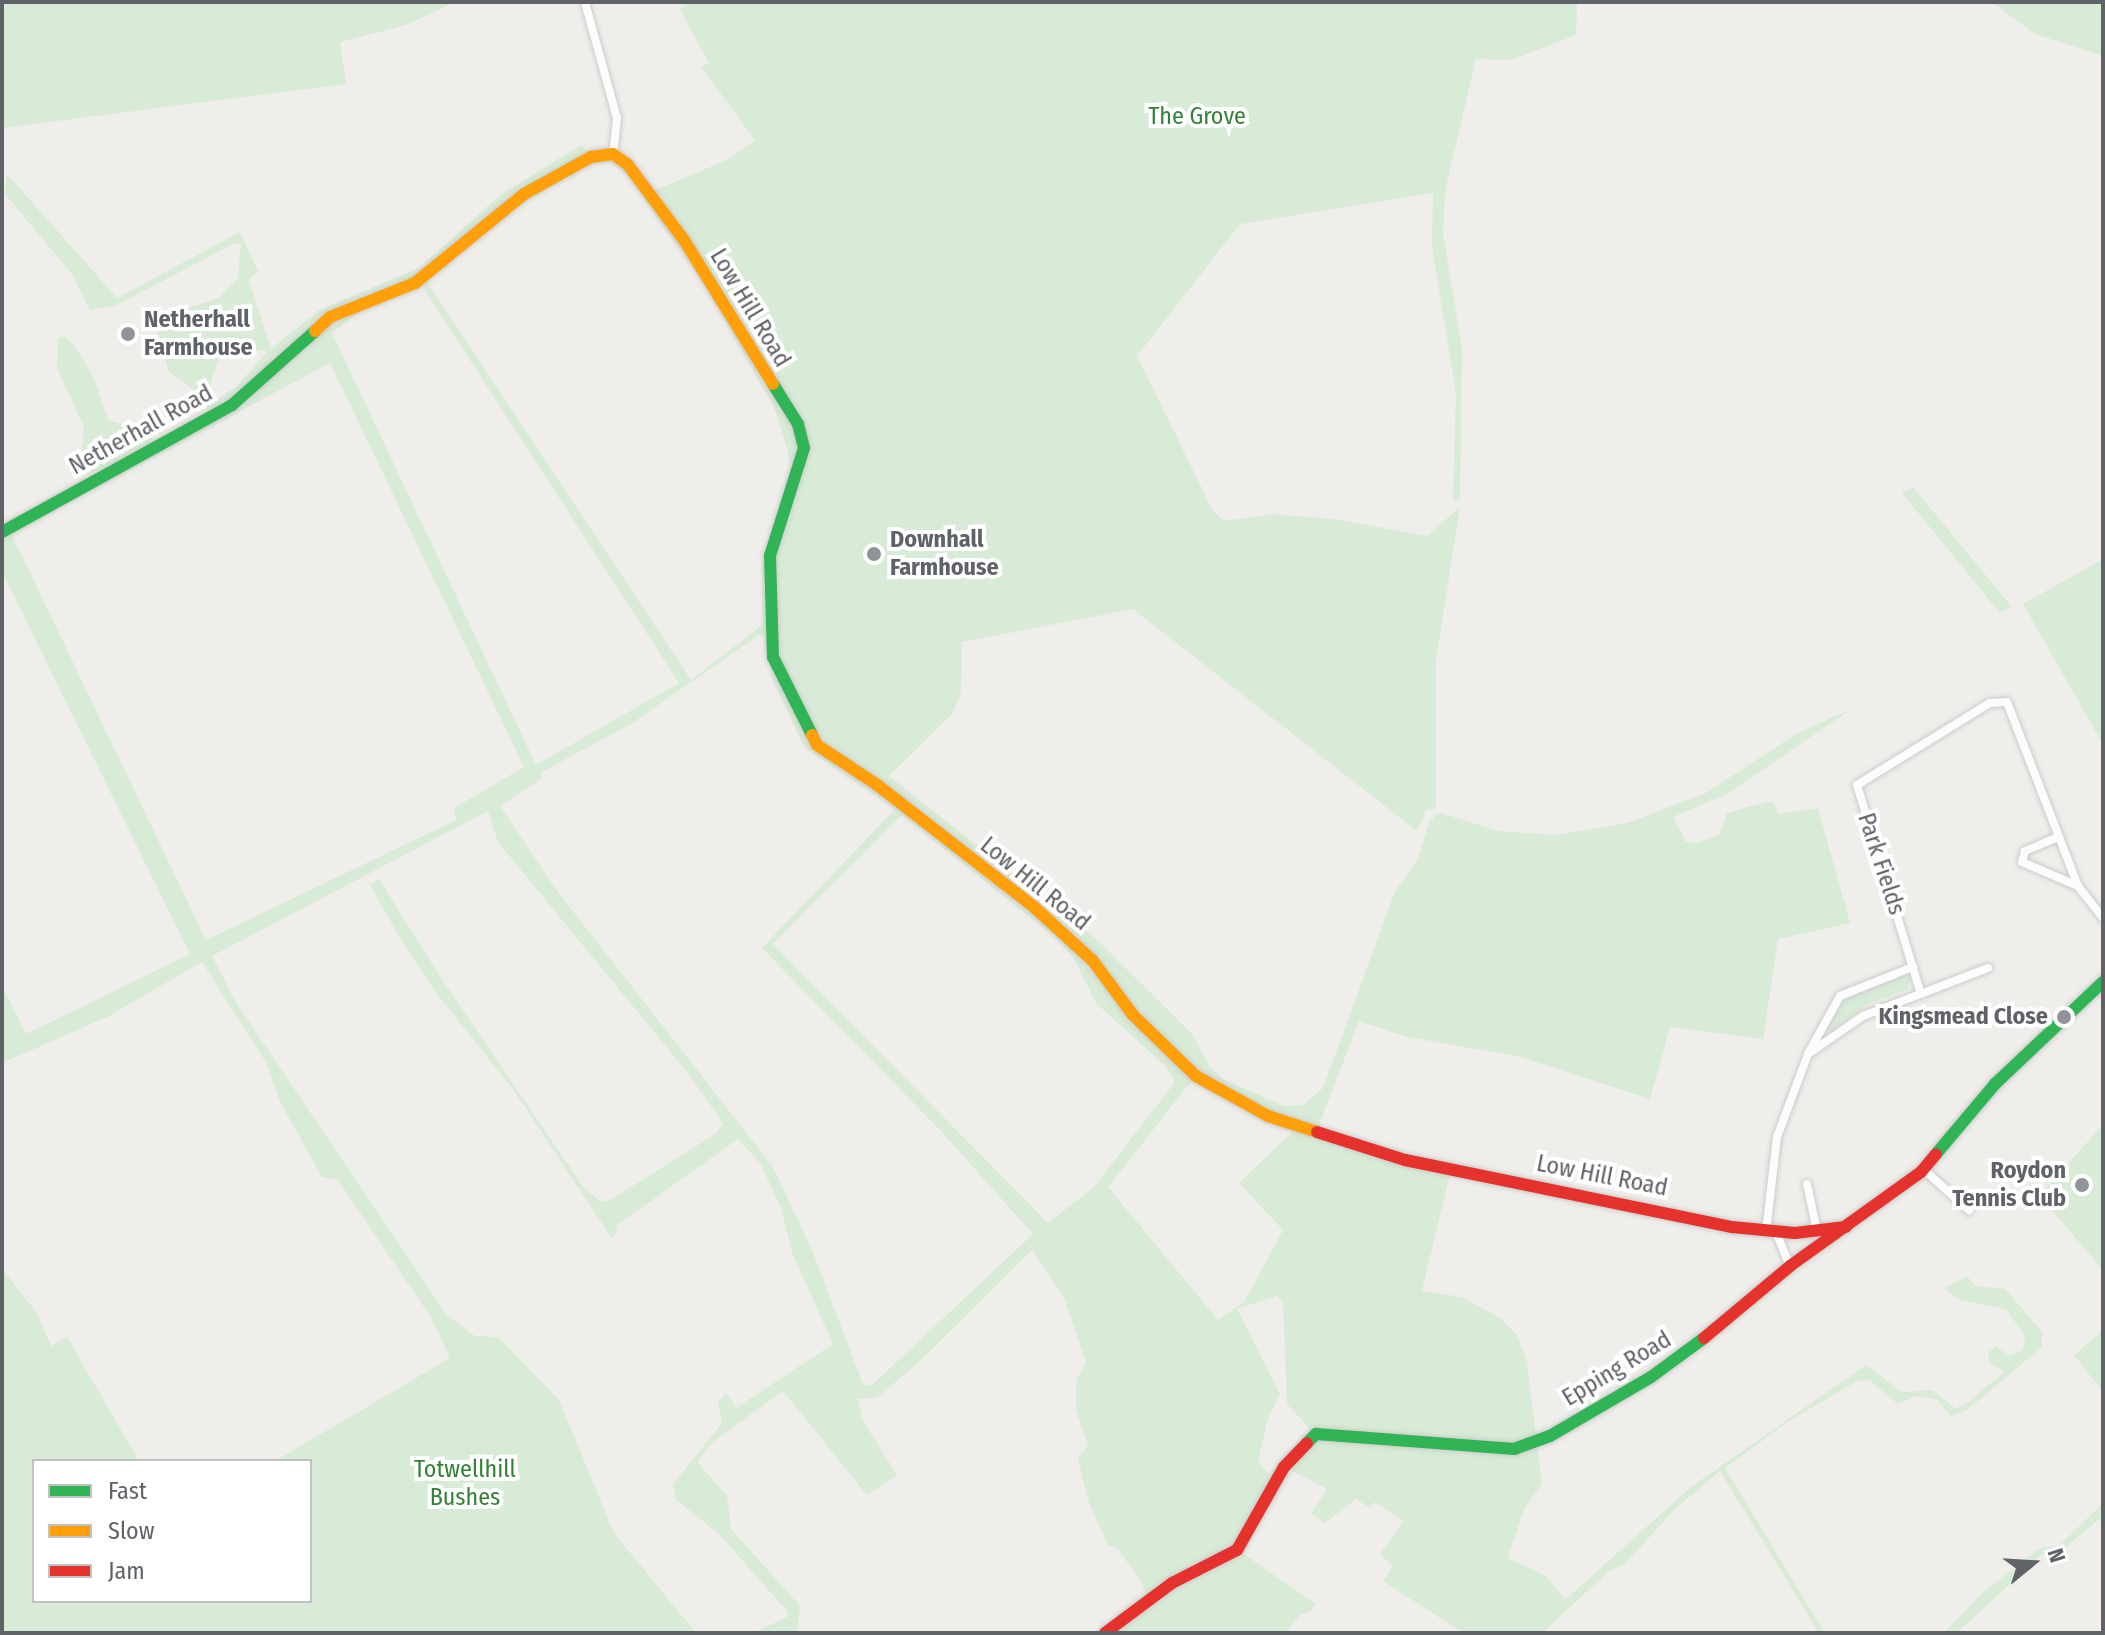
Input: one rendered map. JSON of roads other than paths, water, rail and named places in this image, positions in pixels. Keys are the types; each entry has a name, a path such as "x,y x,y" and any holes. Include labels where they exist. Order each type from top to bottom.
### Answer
{"street":[{"path":"585,2 617,118 613,154"},
{"name":"Netherhall Road","path":"2,532 232,405 330,317 415,283 524,194 591,157 613,154"},
{"name":"Low Hill Road","path":"613,154 628,165 684,240 798,424 804,448 770,556 768,609 773,657 817,745 876,784 1035,908 1093,961 1133,1015 1186,1067 1248,1107 1405,1160 1771,1232 1846,1227"},
{"name":"Park Fields","path":"1920,991 1857,785 2002,699 2007,702 2058,837"},
{"path":"2078,886 2022,862 2025,851 2058,837 2078,886 2103,918"},
{"path":"1790,1266 1771,1232 1777,1137 1808,1054 1820,1026 1848,990 1913,967"},
{"path":"1808,1054 1863,1016 1920,991 1988,968"},
{"name":"Epping Road","path":"1105,1633 1172,1583 1237,1550 1284,1467 1307,1439 1323,1433 1492,1451 1530,1444 1687,1353 1790,1266 1923,1169 1989,1090 2103,982"},
{"path":"1820,1026 1835,1038"},
{"path":"1923,1169 1969,1210"},
{"path":"1807,1184 1817,1231"}],"place":[{"name":"Netherhall Farmhouse","path":"128,334"},
{"name":"Downhall Farmhouse","path":"874,554"},
{"name":"Kingsmead Close","path":"2064,1017"},
{"name":"Roydon Tennis Club","path":"2082,1185"}],"park label":[{"name":"The Grove","path":"1197,117"},
{"name":"Totwellhill Bushes","path":"465,1484"}]}
